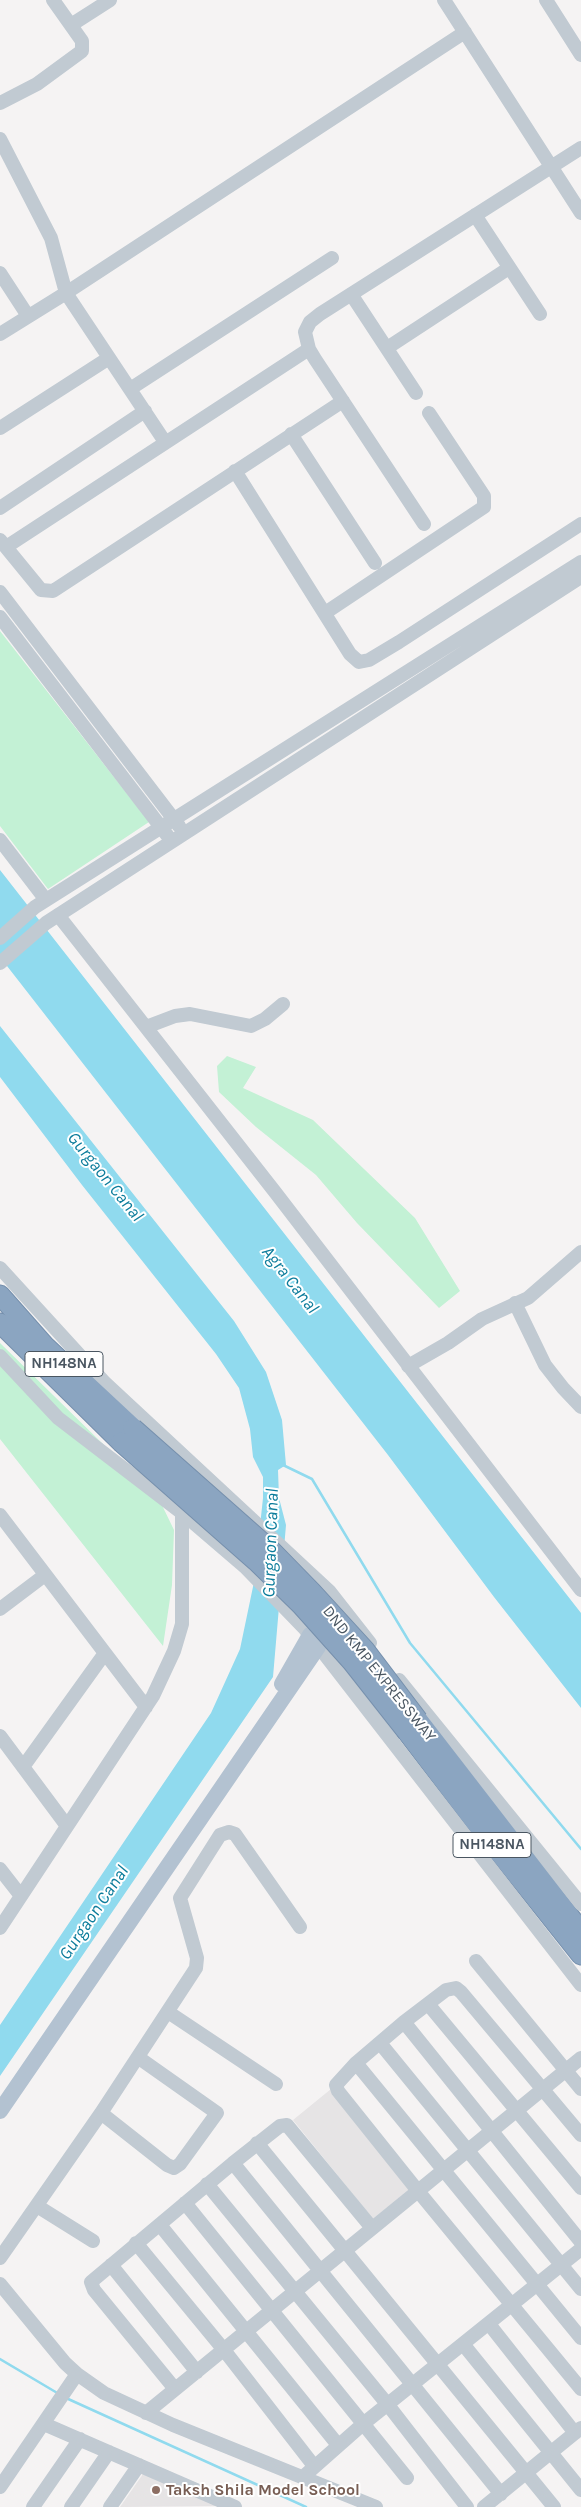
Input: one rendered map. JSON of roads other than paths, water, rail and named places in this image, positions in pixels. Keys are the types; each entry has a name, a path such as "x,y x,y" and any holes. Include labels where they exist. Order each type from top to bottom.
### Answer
{"highway":[{"name":"DND KMP EXPRESSWAY","path":"0,1295 127,1435"},
{"name":"DND KMP EXPRESSWAY","path":"0,1323 127,1435 302,1605 412,1726 581,1931"},
{"name":"DND KMP EXPRESSWAY","path":"412,1726 482,1832 581,1955"}],"main road":[{"path":"0,2097 278,1689 314,1641"},
{"path":"0,2111 314,1641"}],"street":[{"path":"0,103 37,84 82,51 82,41 53,0"},
{"path":"71,25 110,0"},
{"path":"444,0 581,213"},
{"path":"546,0 581,54"},
{"path":"0,334 66,294 465,32"},
{"path":"0,139 51,238 66,294 164,442"},
{"path":"424,524 309,350 305,332 310,322 351,294 581,148"},
{"path":"475,215 540,314"},
{"path":"130,388 332,258"},
{"path":"386,348 509,268"},
{"path":"0,273 28,316"},
{"path":"351,294 416,393"},
{"path":"309,350 3,544 41,590 53,591 234,470 343,401"},
{"path":"0,428 109,358"},
{"path":"0,508 145,411"},
{"path":"325,613 484,506 484,496 429,413"},
{"path":"291,434 375,563"},
{"path":"234,470 354,659 358,662 369,660 581,524"},
{"path":"0,938 41,904 581,562"},
{"path":"0,963 52,919 581,577"},
{"path":"0,592 184,834"},
{"path":"0,617 172,842"},
{"path":"0,840 41,904"},
{"path":"52,919 146,1028 581,1590"},
{"path":"146,1028 175,1016 190,1014 251,1026 265,1019 284,1004"},
{"path":"408,1366 448,1343 482,1320 535,1294 581,1252"},
{"path":"0,1268 105,1383 330,1592 384,1662 581,1904"},
{"path":"515,1303 549,1370 581,1407"},
{"path":"0,1356 58,1418 128,1474 182,1513 255,1577 283,1606 314,1641 581,1985"},
{"path":"128,1474 162,1437"},
{"path":"0,1928 146,1707 180,1635 182,1513"},
{"path":"0,1515 5,1531 45,1575 146,1707"},
{"path":"0,1609 45,1575"},
{"path":"24,1767 105,1653"},
{"path":"350,1688 384,1662"},
{"path":"0,1736 67,1826"},
{"path":"0,2258 102,2113 198,1964 180,1898 208,1852 224,1832 234,1834 240,1840 300,1927"},
{"path":"0,1868 21,1896"},
{"path":"476,1961 581,2090"},
{"path":"581,2135 459,1990 446,1990 404,2022 337,2082 336,2088 581,2389"},
{"path":"428,2004 581,2188"},
{"path":"168,2012 276,2084"},
{"path":"404,2022 581,2242"},
{"path":"380,2043 581,2289"},
{"path":"102,2113 167,2165 174,2168 180,2164 217,2113 139,2058"},
{"path":"146,2413 581,2058"},
{"path":"356,2063 538,2283 581,2338"},
{"path":"175,2389 91,2284 93,2280 136,2243 257,2143 280,2126 287,2125 372,2228"},
{"path":"257,2143 554,2507"},
{"path":"233,2163 501,2494"},
{"path":"207,2184 388,2405 467,2507"},
{"path":"185,2203 407,2478"},
{"path":"37,2206 93,2241"},
{"path":"160,2225 338,2445"},
{"path":"136,2243 224,2350 314,2466"},
{"path":"303,2477 363,2424 581,2249"},
{"path":"111,2265 197,2372"},
{"path":"0,2284 77,2374 104,2393 146,2413 376,2507"},
{"path":"484,2507 578,2430 488,2324"},
{"path":"463,2344 581,2490"},
{"path":"0,2488 77,2374"},
{"path":"44,2424 229,2506"},
{"path":"33,2507 80,2439"},
{"path":"71,2507 110,2452"},
{"path":"110,2507 139,2465"}],"water":[{"name":"Agra Canal","path":"0,870 581,1613 581,1708 494,1597 388,1455 0,957"},
{"name":"Gurgaon Canal","path":"0,1026 234,1321 266,1372 282,1420 286,1465 278,1470 279,1498 286,1525 273,1677 0,2076 0,2025 211,1713 240,1649 254,1582 263,1498 263,1477 253,1457 250,1429 239,1388 216,1354 82,1185 0,1077"}],"waterway":[{"path":"283,1465 312,1479 410,1643 581,1849"},
{"path":"0,2359 59,2394"},
{"path":"66,2398 306,2507"}],"place":[{"name":"Taksh Shila Model School","path":"156,2490"}]}
